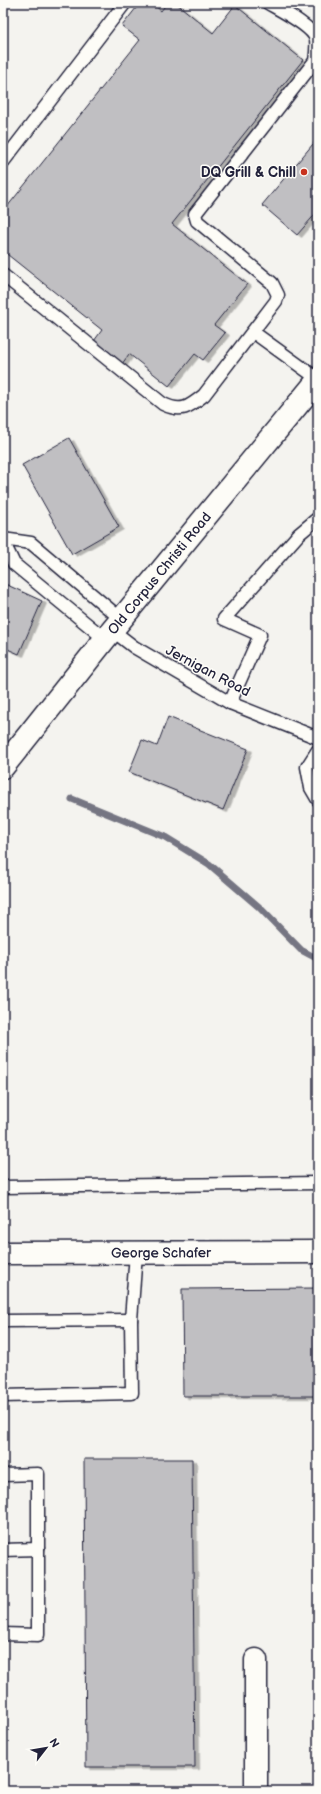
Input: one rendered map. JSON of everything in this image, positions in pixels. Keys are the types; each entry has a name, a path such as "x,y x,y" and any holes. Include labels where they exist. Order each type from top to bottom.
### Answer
{"street":[{"name":"Old Corpus Christi Road","path":"3,767 112,629 318,380"},
{"name":"George Schafer","path":"3,1254 318,1252"},
{"path":"256,1660 256,1791"}],"lane":[{"path":"3,162 126,3"},
{"path":"3,275 163,404 174,409 182,408 193,404 204,395 276,301 278,295 276,288 197,221 196,214 314,61 317,50 315,38 311,30 268,3"},
{"path":"253,332 318,380"},
{"path":"230,703 260,635 224,619 299,534 318,518"},
{"path":"3,540 31,543 112,629"},
{"path":"3,540 14,564 112,629"},
{"name":"Jernigan Road","path":"112,629 134,647 230,703 318,738"},
{"path":"318,750 307,767 311,788 318,800"},
{"path":"3,1187 318,1183"},
{"path":"3,1396 132,1393 131,1320 136,1253"},
{"path":"3,1321 131,1320"},
{"path":"3,1475 38,1474 38,1635 3,1634"},
{"path":"3,1550 38,1549"}],"building":[{"path":"140,3 152,3 161,11 167,3 176,3 213,33 235,5 303,60 172,224 247,284 214,325 225,333 203,360 195,354 169,386 129,354 122,364 94,341 102,330 3,251 3,212 140,40 122,26"},
{"name":"DQ Grill & Chill","path":"318,138 318,211 297,235 262,205"},
{"path":"69,438 119,527 72,554 22,465"},
{"path":"3,583 42,601 19,654 3,647"},
{"path":"168,717 248,749 223,810 129,772 142,740 157,746"},
{"path":"318,1288 318,1396 183,1396 182,1289"},
{"path":"316,1455 318,1455 318,1764"},
{"path":"84,1459 192,1459 195,1767 86,1767"}],"waterway":[{"path":"72,799 165,837 209,864 259,907 301,950 318,959"}],"place":[{"name":"DQ Grill & Chill","path":"304,172"}]}
